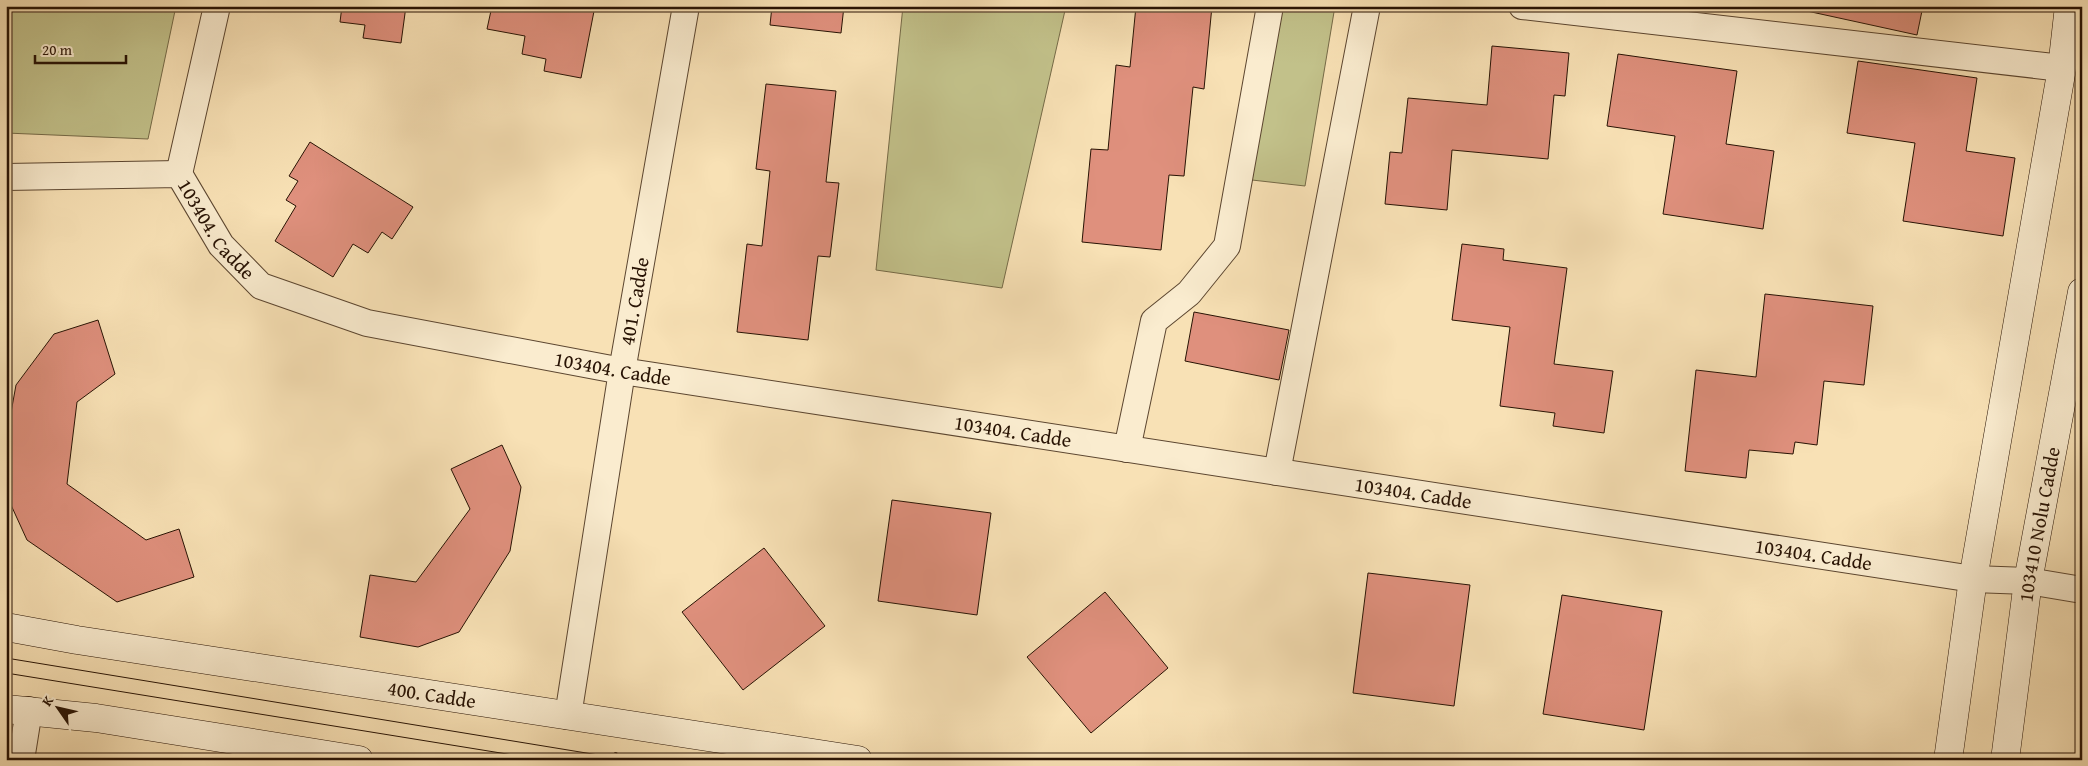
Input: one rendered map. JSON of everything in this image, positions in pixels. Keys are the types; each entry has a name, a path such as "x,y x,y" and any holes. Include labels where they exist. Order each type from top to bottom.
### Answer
{"street":[{"path":"179,174 217,6"},
{"name":"401. Cadde","path":"568,716 622,371 686,6"},
{"path":"1127,449 1154,321 1189,293 1227,246 1270,6"},
{"path":"1278,472 1367,6"},
{"path":"1522,6 1698,16 2062,68"},
{"path":"1948,760 1973,578 2062,68 2069,6"},
{"name":"103404. Cadde","path":"6,177 179,174 221,245 261,286 367,323 622,371 1973,578 2028,581 2082,590"},
{"name":"103410 Nolu Cadde","path":"2008,754 2028,581 2082,292"},
{"name":"400. Cadde","path":"6,627 86,642 858,760"},
{"path":"21,760 18,710 96,718 359,760"}],"shaded area":[{"path":"6,6 176,6 148,139 6,133"},
{"path":"903,6 1066,6 1002,288 876,270"},
{"path":"1280,6 1335,6 1305,186 1252,180"}],"building":[{"path":"342,6 406,6 401,43 363,38 365,25 340,22"},
{"path":"492,6 595,6 581,78 544,71 546,59 522,54 525,36 487,29"},
{"path":"772,6 844,6 841,33 770,25"},
{"path":"1136,6 1212,6 1204,89 1193,87 1184,176 1169,175 1161,250 1082,242 1091,149 1108,150 1116,65 1130,67"},
{"path":"1784,6 1923,6 1917,35"},
{"path":"1492,46 1569,53 1565,96 1554,95 1548,159 1452,150 1447,210 1385,204 1390,152 1402,153 1408,98 1487,105"},
{"path":"1618,54 1737,71 1726,144 1774,151 1763,229 1663,214 1675,136 1607,126"},
{"path":"1858,61 1977,78 1966,151 2015,158 2003,236 1903,221 1915,143 1847,133"},
{"path":"766,84 836,91 826,182 839,183 830,257 818,256 808,340 737,332 747,244 762,246 770,171 756,169"},
{"path":"310,142 413,207 392,239 382,232 368,253 353,244 333,277 275,241 296,206 286,200 298,181 289,176"},
{"path":"1462,244 1504,249 1503,260 1567,268 1554,364 1613,371 1604,433 1553,426 1555,413 1500,406 1510,327 1452,320"},
{"path":"1765,294 1873,306 1864,385 1824,381 1817,445 1795,442 1793,454 1749,450 1746,478 1685,471 1696,370 1756,377"},
{"path":"1194,312 1289,330 1279,380 1185,361"},
{"path":"98,320 115,374 77,402 67,484 146,540 179,529 194,577 117,602 27,540 6,494 6,440 16,385 54,334"},
{"path":"502,445 521,487 510,551 459,632 418,647 360,637 370,575 416,582 470,509 451,469"},
{"path":"892,500 991,513 977,615 878,601"},
{"path":"764,548 825,626 743,690 682,612"},
{"path":"1368,573 1470,585 1454,706 1353,693"},
{"path":"1105,592 1168,668 1091,733 1027,657"},
{"path":"1562,595 1662,611 1644,730 1543,714"}],"tram line":[{"path":"6,658 629,760"},
{"path":"6,673 544,760"}]}
